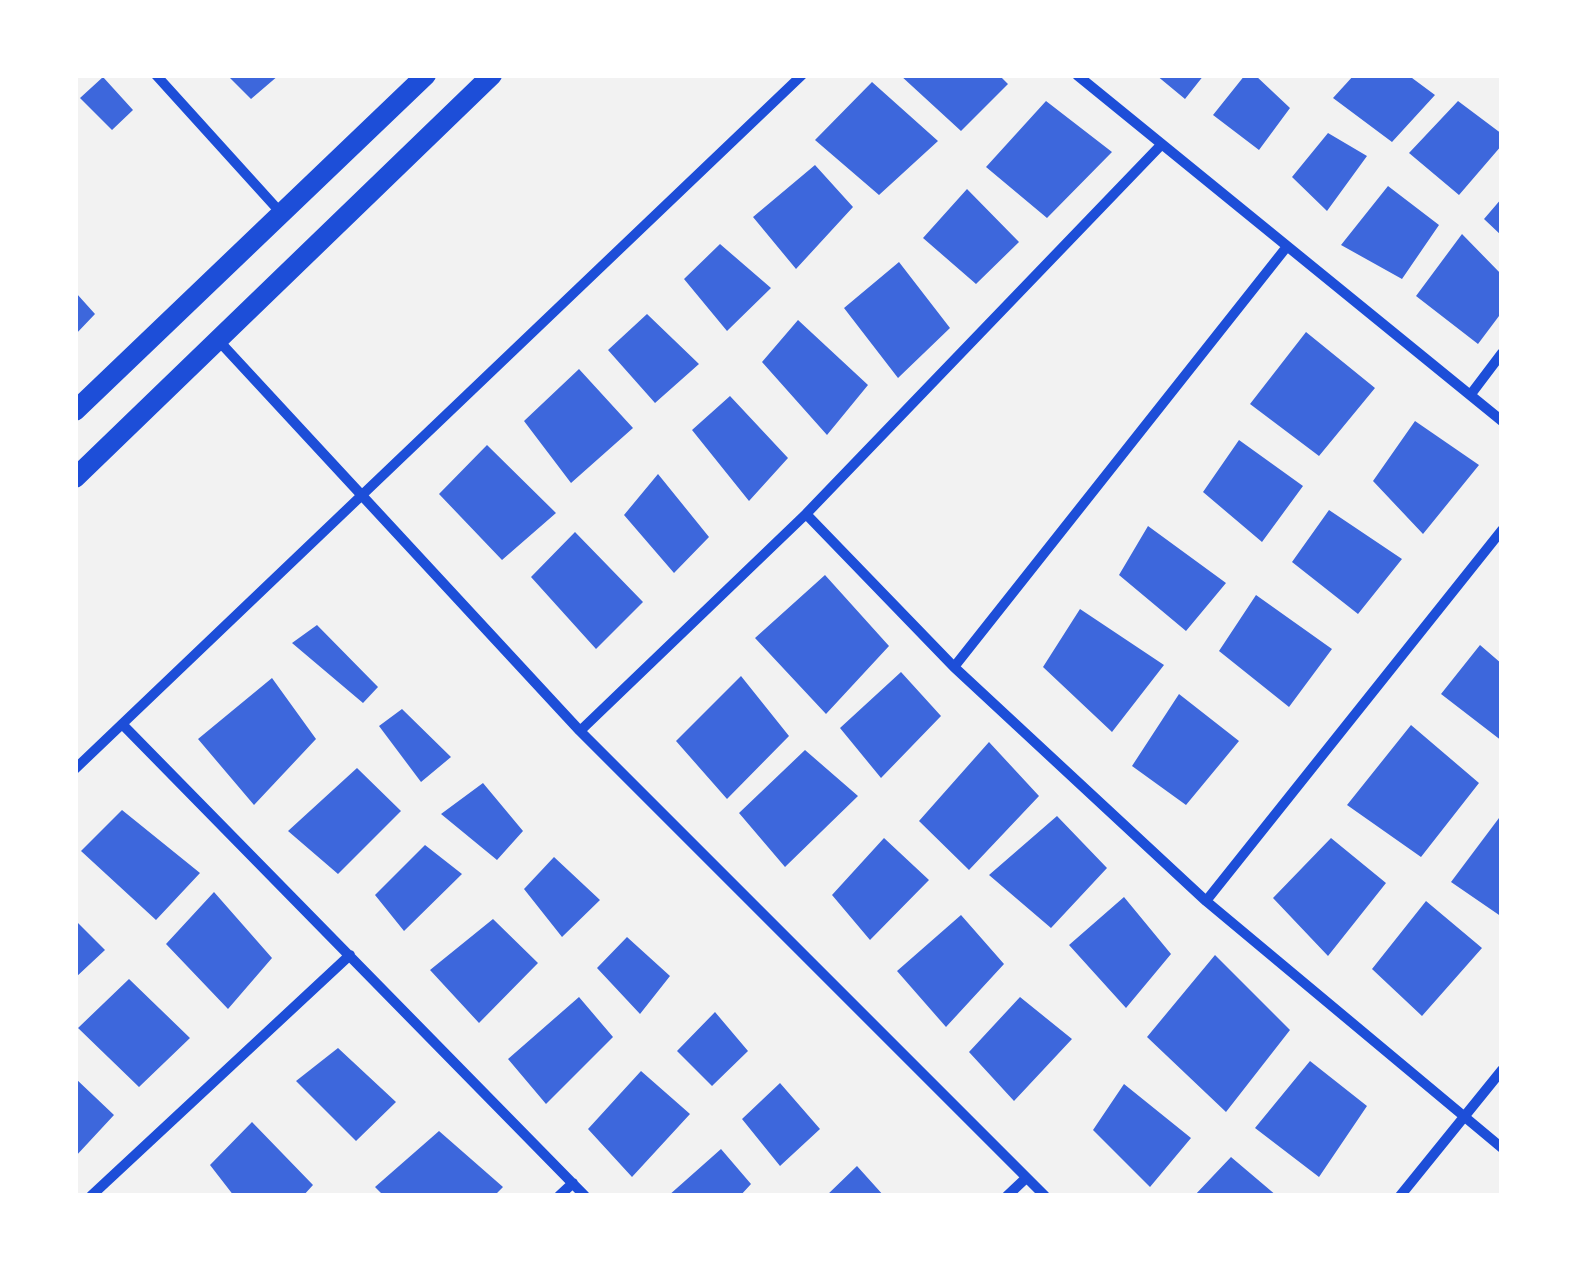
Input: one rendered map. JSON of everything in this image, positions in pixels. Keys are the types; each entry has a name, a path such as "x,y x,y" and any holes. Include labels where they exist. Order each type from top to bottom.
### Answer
{"main road":[{"path":"75,411 426,75"},
{"path":"75,478 492,75"}],"street":[{"path":"156,75 281,213"},
{"path":"75,769 802,75"},
{"path":"1076,75 1502,421"},
{"path":"580,731 806,514 1162,144"},
{"path":"954,667 1286,249"},
{"path":"218,340 580,731 1044,1196"},
{"path":"1471,394 1502,353"},
{"path":"806,514 954,667 1206,901 1502,1148"},
{"path":"1206,901 1502,530"},
{"path":"123,725 586,1196"},
{"path":"91,1196 350,955"},
{"path":"1400,1196 1502,1070"},
{"path":"1007,1196 1024,1179"},
{"path":"559,1196 573,1183"}],"building":[{"path":"227,75 279,75 251,99"},
{"path":"900,75 999,75 1008,84 961,131"},
{"path":"1156,75 1204,75 1185,99"},
{"path":"1245,75 1255,75 1290,108 1259,150 1213,115"},
{"path":"1354,75 1408,75 1435,95 1392,142 1333,98"},
{"path":"103,77 133,110 112,130 80,98"},
{"path":"872,82 938,141 879,195 815,140"},
{"path":"1046,101 1112,152 1047,218 986,167"},
{"path":"1458,101 1502,134 1502,145 1459,195 1409,153"},
{"path":"1328,133 1367,156 1327,211 1292,177"},
{"path":"815,165 853,207 796,269 753,217"},
{"path":"1388,186 1439,225 1402,279 1341,245"},
{"path":"967,189 1019,242 976,284 923,238"},
{"path":"1502,198 1502,236 1484,219"},
{"path":"1462,234 1502,275 1502,312 1478,344 1416,296"},
{"path":"720,244 771,288 727,331 684,279"},
{"path":"899,262 950,328 898,378 844,308"},
{"path":"75,296 95,314 75,335"},
{"path":"647,314 699,364 655,403 608,350"},
{"path":"798,320 868,385 827,435 762,362"},
{"path":"1306,332 1375,388 1319,456 1250,404"},
{"path":"579,369 633,428 571,483 524,421"},
{"path":"730,396 788,458 749,501 692,430"},
{"path":"1415,421 1479,465 1423,534 1373,481"},
{"path":"1239,440 1303,486 1262,542 1203,492"},
{"path":"487,445 556,513 502,560 439,494"},
{"path":"658,474 709,537 674,573 624,515"},
{"path":"1329,510 1402,559 1358,614 1292,562"},
{"path":"1148,526 1226,583 1186,631 1119,575"},
{"path":"575,532 643,602 596,649 531,577"},
{"path":"825,575 889,646 826,714 755,638"},
{"path":"1256,595 1332,649 1289,707 1219,651"},
{"path":"1080,609 1164,665 1112,732 1043,667"},
{"path":"317,625 378,687 363,703 292,643"},
{"path":"1480,645 1502,664 1502,741 1441,694"},
{"path":"901,672 941,716 881,778 840,728"},
{"path":"741,676 789,736 727,799 676,741"},
{"path":"272,678 316,739 254,805 198,739"},
{"path":"1179,694 1239,741 1186,805 1132,766"},
{"path":"402,709 451,757 421,782 379,726"},
{"path":"1411,725 1479,783 1421,857 1347,805"},
{"path":"989,742 1039,796 969,870 919,821"},
{"path":"805,750 858,796 785,867 739,813"},
{"path":"357,768 401,811 338,874 288,831"},
{"path":"483,783 523,831 497,860 441,814"},
{"path":"122,810 200,873 156,920 81,851"},
{"path":"1502,814 1502,917 1451,882"},
{"path":"1057,816 1107,868 1051,928 989,875"},
{"path":"884,838 929,880 870,940 832,895"},
{"path":"1331,838 1386,883 1328,956 1273,898"},
{"path":"425,845 462,874 404,931 375,895"},
{"path":"554,857 600,900 562,937 524,889"},
{"path":"214,892 272,958 228,1009 166,944"},
{"path":"1124,897 1171,954 1126,1008 1069,945"},
{"path":"1426,901 1482,948 1422,1016 1372,969"},
{"path":"961,915 1004,964 946,1027 897,971"},
{"path":"493,919 538,963 479,1023 430,970"},
{"path":"75,920 105,950 75,978"},
{"path":"627,937 670,976 640,1014 597,968"},
{"path":"1215,955 1290,1030 1226,1112 1147,1037"},
{"path":"129,979 190,1038 139,1087 78,1028"},
{"path":"579,997 613,1037 546,1104 508,1059"},
{"path":"1020,997 1072,1039 1014,1101 969,1052"},
{"path":"715,1012 748,1051 712,1086 677,1051"},
{"path":"338,1048 396,1102 356,1141 296,1081"},
{"path":"1310,1061 1367,1106 1319,1177 1255,1128"},
{"path":"641,1071 690,1114 632,1177 588,1129"},
{"path":"75,1078 114,1115 75,1157"},
{"path":"780,1083 820,1129 780,1166 742,1119"},
{"path":"1124,1084 1191,1138 1150,1187 1093,1130"},
{"path":"252,1122 313,1185 303,1196 234,1196 210,1165"},
{"path":"439,1131 503,1187 494,1196 384,1196 375,1187"},
{"path":"721,1149 751,1184 740,1196 668,1196"},
{"path":"1231,1157 1277,1196 1194,1196"},
{"path":"857,1166 884,1196 826,1196"}]}
